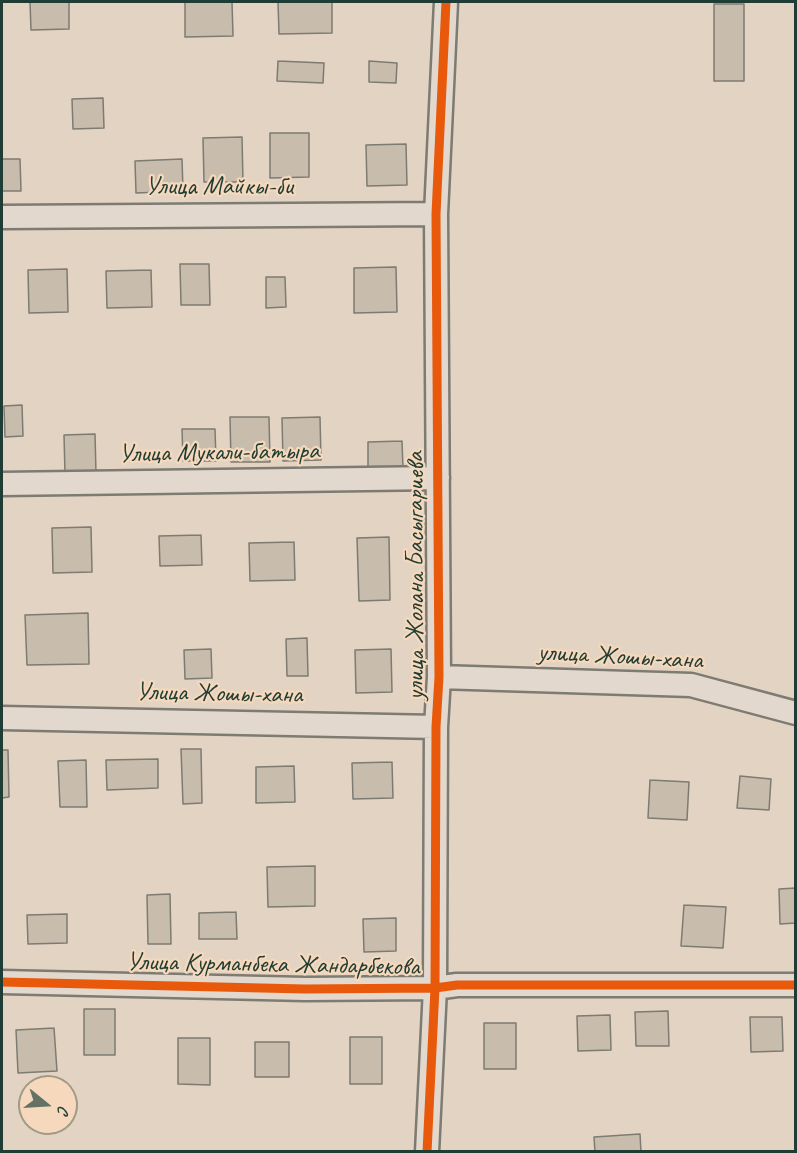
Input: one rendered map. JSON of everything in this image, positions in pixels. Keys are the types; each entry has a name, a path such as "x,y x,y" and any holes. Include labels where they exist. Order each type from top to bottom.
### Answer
{"street":[{"name":"улица Жолана Басыгариева","path":"427,1152 435,988 436,727 439,677 436,214 446,2"},
{"name":"Улица Майкы-би","path":"2,217 436,214"},
{"name":"Улица Мукали-батыра","path":"2,484 438,478"},
{"name":"улица Жошы-хана","path":"439,677 691,685 795,713"},
{"name":"Улица Жошы-хана","path":"2,718 436,727"},
{"name":"Улица Курманбека Жандарбекова","path":"2,982 305,989 435,988 457,985 795,985"}],"building":[{"path":"30,2 69,2 69,29 31,30"},
{"path":"185,2 232,2 233,36 185,37"},
{"path":"278,2 332,2 332,33 279,34"},
{"path":"714,4 744,4 744,81 714,81"},
{"path":"278,61 324,63 323,83 277,81"},
{"path":"369,61 397,63 396,83 369,82"},
{"path":"103,98 104,128 73,129 72,99"},
{"path":"270,133 309,133 309,177 270,178"},
{"path":"242,137 243,182 204,182 203,138"},
{"path":"406,144 407,185 367,186 366,145"},
{"path":"2,159 20,159 21,191 2,191"},
{"path":"182,159 183,191 136,193 135,161"},
{"path":"180,264 209,264 210,305 181,305"},
{"path":"396,267 397,312 354,313 354,268"},
{"path":"67,269 68,312 29,313 28,270"},
{"path":"151,270 152,307 107,308 106,271"},
{"path":"266,277 285,277 286,307 266,308"},
{"path":"22,405 23,436 5,437 4,406"},
{"path":"230,417 269,417 270,462 231,462"},
{"path":"320,417 321,460 283,461 282,418"},
{"path":"182,429 215,429 216,461 183,461"},
{"path":"95,434 96,473 65,474 64,435"},
{"path":"402,441 403,469 368,469 368,442"},
{"path":"91,527 92,572 53,573 52,528"},
{"path":"201,535 202,565 160,566 159,536"},
{"path":"389,537 390,600 359,601 357,538"},
{"path":"294,542 295,580 250,581 249,543"},
{"path":"88,613 89,664 27,665 25,615"},
{"path":"307,638 308,676 287,676 286,639"},
{"path":"211,649 212,678 185,679 184,650"},
{"path":"391,649 392,692 356,693 355,650"},
{"path":"181,749 201,749 202,803 183,804"},
{"path":"2,750 8,750 9,797 2,798"},
{"path":"158,759 158,788 107,790 106,760"},
{"path":"86,760 87,807 60,807 58,761"},
{"path":"392,762 393,798 353,799 352,763"},
{"path":"294,766 295,802 256,803 256,767"},
{"path":"740,776 771,779 769,810 737,808"},
{"path":"650,780 689,782 687,820 648,818"},
{"path":"315,866 315,906 268,907 267,867"},
{"path":"796,888 796,923 780,924 779,889"},
{"path":"170,894 171,944 148,944 147,895"},
{"path":"684,905 726,907 723,948 681,946"},
{"path":"236,912 237,939 199,939 199,913"},
{"path":"67,914 67,943 28,944 27,915"},
{"path":"396,918 396,951 364,952 363,919"},
{"path":"84,1009 115,1009 115,1055 84,1055"},
{"path":"668,1011 669,1046 636,1046 635,1012"},
{"path":"610,1015 611,1050 578,1051 577,1016"},
{"path":"750,1017 782,1017 783,1051 751,1052"},
{"path":"484,1023 516,1023 516,1069 484,1069"},
{"path":"54,1028 57,1071 18,1073 16,1030"},
{"path":"350,1037 382,1037 382,1084 350,1084"},
{"path":"178,1038 210,1038 210,1085 178,1084"},
{"path":"255,1042 289,1042 289,1077 255,1077"},
{"path":"640,1134 641,1152 595,1152 594,1137"}],"cycle path":[{"path":"427,1152 435,988 436,727 439,677 436,214 446,2"},
{"path":"2,982 305,989 435,988 457,985 796,985"}]}
